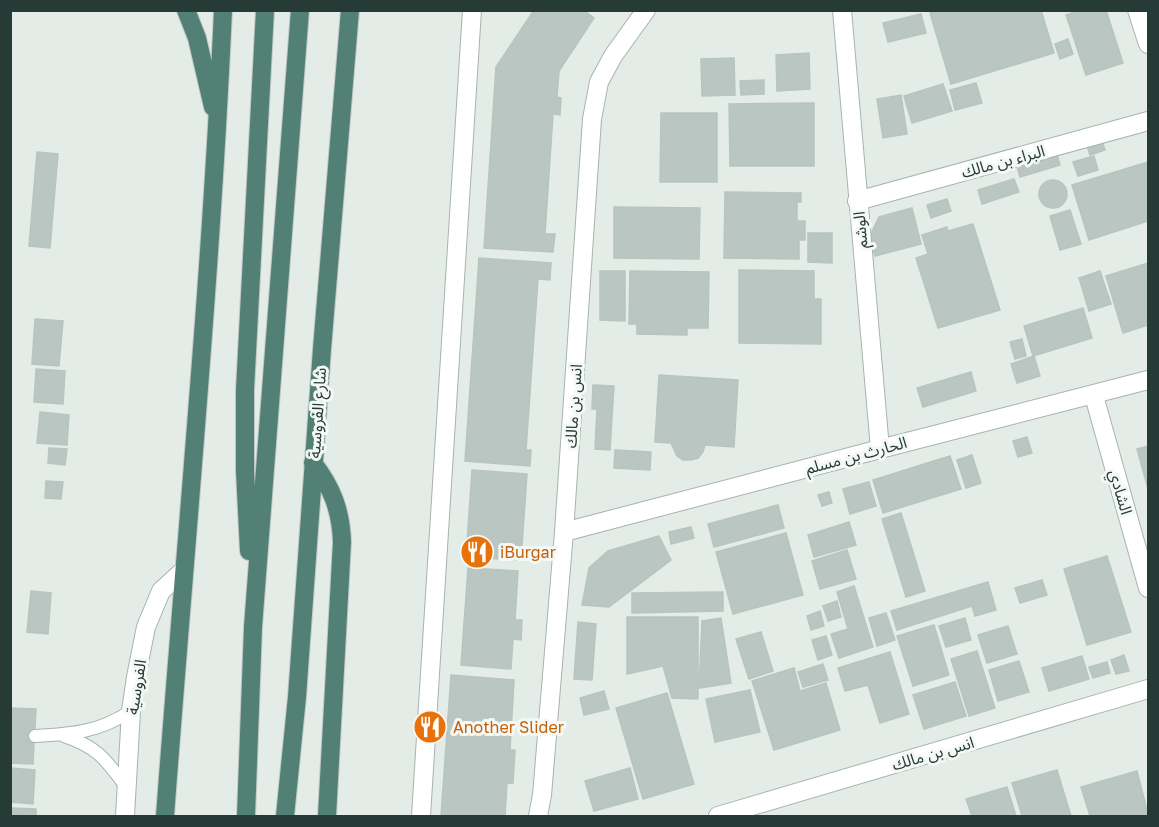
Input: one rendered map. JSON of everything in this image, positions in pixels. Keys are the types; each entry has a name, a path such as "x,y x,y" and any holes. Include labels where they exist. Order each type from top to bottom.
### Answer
{"highway":[{"path":"186,10 197,38 218,126"},
{"path":"165,816 204,333 218,126 223,10"},
{"path":"253,627 244,431 265,10"},
{"path":"246,816 253,627 300,10"},
{"name":"شارع الفروسية","path":"285,816 297,697 313,463 350,10"},
{"path":"348,36 358,10"},
{"path":"313,463 322,474 335,499 342,527 327,816"}],"street":[{"name":"انس بن مالك","path":"538,816 542,795 564,532 592,119 598,82 646,10"},
{"name":"الوشم","path":"842,10 880,449"},
{"path":"1137,10 1149,44"},
{"path":"421,816 473,14"},
{"name":"البراء بن مالك","path":"857,201 1149,122"},
{"name":"الحارث بن مسلم","path":"564,532 1149,380"},
{"name":"الشادي","path":"1094,396 1149,588"},
{"name":"الفروسية","path":"125,816 136,677 151,613 161,591 184,570"},
{"name":"انس بن مالك","path":"718,816 1149,689"}],"lane":[{"path":"34,736 91,730 112,723 132,711"},
{"path":"60,735 86,743 109,764 127,788"}],"building":[{"path":"534,10 583,10 594,18 559,71 557,97 561,98 560,115 553,114 545,234 555,234 553,252 484,248 496,67"},
{"path":"938,10 1041,10 1054,53 951,84 930,13"},
{"path":"1080,10 1106,10 1123,63 1086,75 1066,15"},
{"path":"921,14 926,33 888,42 883,23"},
{"path":"1068,39 1073,54 1060,59 1055,44"},
{"path":"809,53 810,89 777,91 776,55"},
{"path":"734,58 735,95 702,96 701,59"},
{"path":"764,80 764,94 741,95 740,81"},
{"path":"976,83 982,103 955,110 950,90"},
{"path":"943,84 952,111 912,123 904,96"},
{"path":"901,95 907,134 883,138 877,99"},
{"path":"814,103 814,166 730,166 729,104"},
{"path":"661,113 717,113 717,182 660,182"},
{"path":"1102,141 1105,150 1090,155 1087,146"},
{"path":"1056,151 1060,165 1020,177 1016,163"},
{"path":"37,152 58,154 50,248 29,246"},
{"path":"1094,156 1098,170 1078,176 1073,162"},
{"path":"1148,162 1148,221 1089,240 1072,185"},
{"path":"1014,179 1019,192 982,204 978,190"},
{"path":"1053,180 1063,184 1067,194 1063,204 1053,208 1043,204 1039,194 1043,184"},
{"path":"725,192 801,193 801,202 797,202 797,221 805,221 805,240 799,240 799,259 724,258"},
{"path":"947,199 951,211 931,218 927,205"},
{"path":"614,207 700,208 699,259 614,258"},
{"path":"912,208 921,244 875,256 870,236 879,217"},
{"path":"1070,210 1081,244 1060,250 1050,216"},
{"path":"973,224 1000,310 938,328 916,258 928,254 922,235 947,227 948,231"},
{"path":"808,233 832,233 832,263 808,262"},
{"path":"479,258 551,263 550,280 538,279 526,450 531,450 530,466 465,461"},
{"path":"1148,263 1148,325 1123,333 1106,276"},
{"path":"739,270 814,271 814,299 821,299 821,344 739,343"},
{"path":"600,271 625,271 625,321 600,320"},
{"path":"630,271 709,272 708,328 687,328 687,335 637,334 637,324 629,324"},
{"path":"1100,271 1111,304 1089,311 1079,278"},
{"path":"1083,308 1092,338 1033,356 1024,326"},
{"path":"35,319 63,321 59,366 32,364"},
{"path":"1022,339 1026,356 1015,359 1010,342"},
{"path":"1034,356 1040,376 1017,383 1011,364"},
{"path":"36,369 65,371 63,404 34,402"},
{"path":"971,372 976,391 923,407 917,388"},
{"path":"659,375 738,380 734,447 705,445 698,458 683,460 677,456 671,443 655,442"},
{"path":"593,385 614,386 610,450 595,449 597,409 592,409"},
{"path":"40,412 69,415 67,445 37,443"},
{"path":"1027,437 1032,453 1018,457 1013,441"},
{"path":"1148,446 1148,489 1137,449"},
{"path":"49,448 67,449 65,465 48,463"},
{"path":"615,450 651,452 650,470 614,468"},
{"path":"972,455 981,483 966,488 957,460"},
{"path":"950,456 961,489 883,513 873,480"},
{"path":"472,470 527,474 521,560 466,557"},
{"path":"46,481 63,482 61,499 45,498"},
{"path":"869,482 876,506 850,514 843,489"},
{"path":"829,492 832,503 822,506 818,495"},
{"path":"778,505 784,528 714,547 708,524"},
{"path":"901,513 925,591 906,597 882,519"},
{"path":"849,522 856,545 814,557 808,535"},
{"path":"691,527 694,538 671,544 669,532"},
{"path":"786,533 803,595 733,614 716,552"},
{"path":"659,536 671,560 609,607 582,605 589,568 608,551"},
{"path":"847,550 856,579 820,589 812,561"},
{"path":"1107,556 1131,632 1087,645 1064,569"},
{"path":"468,568 518,571 515,620 522,620 521,640 513,639 511,669 461,665"},
{"path":"1042,580 1047,595 1020,603 1015,588"},
{"path":"988,582 996,610 975,616 972,606 897,630 891,611"},
{"path":"854,586 873,647 839,658 831,634 848,629 837,592"},
{"path":"31,591 51,593 48,634 27,632"},
{"path":"723,592 723,611 632,613 632,593"},
{"path":"837,601 841,617 828,621 823,606"},
{"path":"820,611 824,626 811,630 807,616"},
{"path":"886,613 895,640 877,646 869,618"},
{"path":"627,617 698,617 698,699 672,698 663,666 627,674"},
{"path":"721,618 731,683 699,688 702,621"},
{"path":"965,618 971,640 946,647 939,626"},
{"path":"578,622 596,624 592,680 574,679"},
{"path":"934,625 949,675 913,686 897,636"},
{"path":"1008,626 1017,654 987,663 978,635"},
{"path":"761,632 773,671 749,679 736,639"},
{"path":"826,636 832,655 818,660 812,640"},
{"path":"977,651 995,708 969,716 951,659"},
{"path":"890,652 909,714 880,723 868,685 845,691 838,668"},
{"path":"1124,655 1129,671 1116,674 1111,660"},
{"path":"1082,656 1089,679 1049,691 1042,668"},
{"path":"1019,661 1029,692 998,701 989,670"},
{"path":"1107,662 1110,673 1093,678 1089,667"},
{"path":"823,664 828,680 803,687 798,672"},
{"path":"794,668 800,691 826,683 840,730 774,750 752,681"},
{"path":"451,675 514,680 510,750 515,750 513,783 507,783 505,816 441,816"},
{"path":"955,682 966,716 924,729 913,695"},
{"path":"750,690 760,732 715,742 706,699"},
{"path":"604,691 609,709 584,715 580,698"},
{"path":"667,693 694,784 643,799 616,708"},
{"path":"10,708 36,709 35,727 10,726"},
{"path":"10,726 35,727 34,743 10,742"},
{"path":"10,742 34,743 33,764 10,763"},
{"path":"10,768 35,770 33,804 10,802"},
{"path":"630,768 638,799 594,811 585,781"},
{"path":"1057,770 1071,816 1022,816 1012,783"},
{"path":"1137,771 1148,814 1090,816 1081,787"},
{"path":"1007,787 1016,816 972,816 966,799"},
{"path":"10,808 36,809 36,816 10,816"}],"place":[{"name":"iBurgar","path":"477,552"},
{"name":"Another Slider","path":"430,727"}]}
